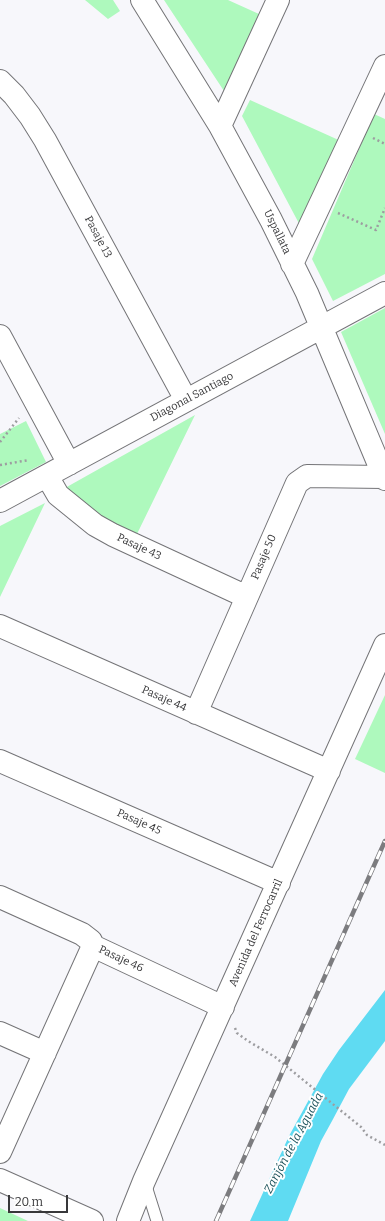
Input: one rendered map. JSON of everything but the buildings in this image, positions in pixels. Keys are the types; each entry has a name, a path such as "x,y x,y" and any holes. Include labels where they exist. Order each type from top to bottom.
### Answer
{"street":[{"name":"Uspallata","path":"142,0 220,126 248,175 322,327 384,478"},
{"path":"220,126 278,0"},
{"path":"292,264 385,66"},
{"name":"Pasaje 13","path":"0,81 14,95 30,116 45,140 186,400"},
{"name":"Diagonal Santiago","path":"0,501 40,468 68,464 385,293"},
{"path":"0,336 68,464"},
{"name":"Pasaje 43","path":"40,468 58,495 95,525 113,536 247,597"},
{"name":"Pasaje 50","path":"196,713 297,483 307,476 384,478"},
{"name":"Pasaje 44","path":"0,626 328,771"},
{"name":"Avenida del Ferrocarril","path":"128,1221 144,1181 385,645"},
{"name":"Pasaje 45","path":"0,761 279,883"},
{"name":"Pasaje 46","path":"0,897 82,934 91,941 93,946 223,1007"},
{"path":"0,1152 93,946"},
{"path":"0,1033 45,1053"},
{"path":"0,1180 92,1221"}],"lane":[{"path":"144,1181 157,1221"}],"path":[{"path":"320,205 376,230 385,208"},
{"path":"0,442 19,418 38,406"},
{"path":"19,418 22,425"},
{"path":"0,465 40,468"},
{"path":"223,1007 237,1033 248,1041 267,1051 361,1127 367,1135 385,1146"}],"green space":[{"path":"85,0 113,0 120,11 108,19"},
{"path":"164,0 228,0 259,14 224,91"},
{"path":"250,100 343,142 303,231 242,116"},
{"path":"374,114 385,119 385,274 333,301 312,259"},
{"path":"385,308 385,434 341,332"},
{"path":"195,415 136,536 102,523 65,488"},
{"path":"26,421 46,462 0,486 0,434"},
{"path":"45,503 0,597 0,526"},
{"path":"385,695 385,773 355,759"},
{"path":"0,1208 28,1221 0,1221"}],"water":[{"name":"Zanjón de la Aguada","path":"385,990 385,1041 349,1089 321,1141 288,1221 250,1221 289,1136 323,1074 339,1050"}],"railway":[{"path":"216,1221 385,841"}]}
